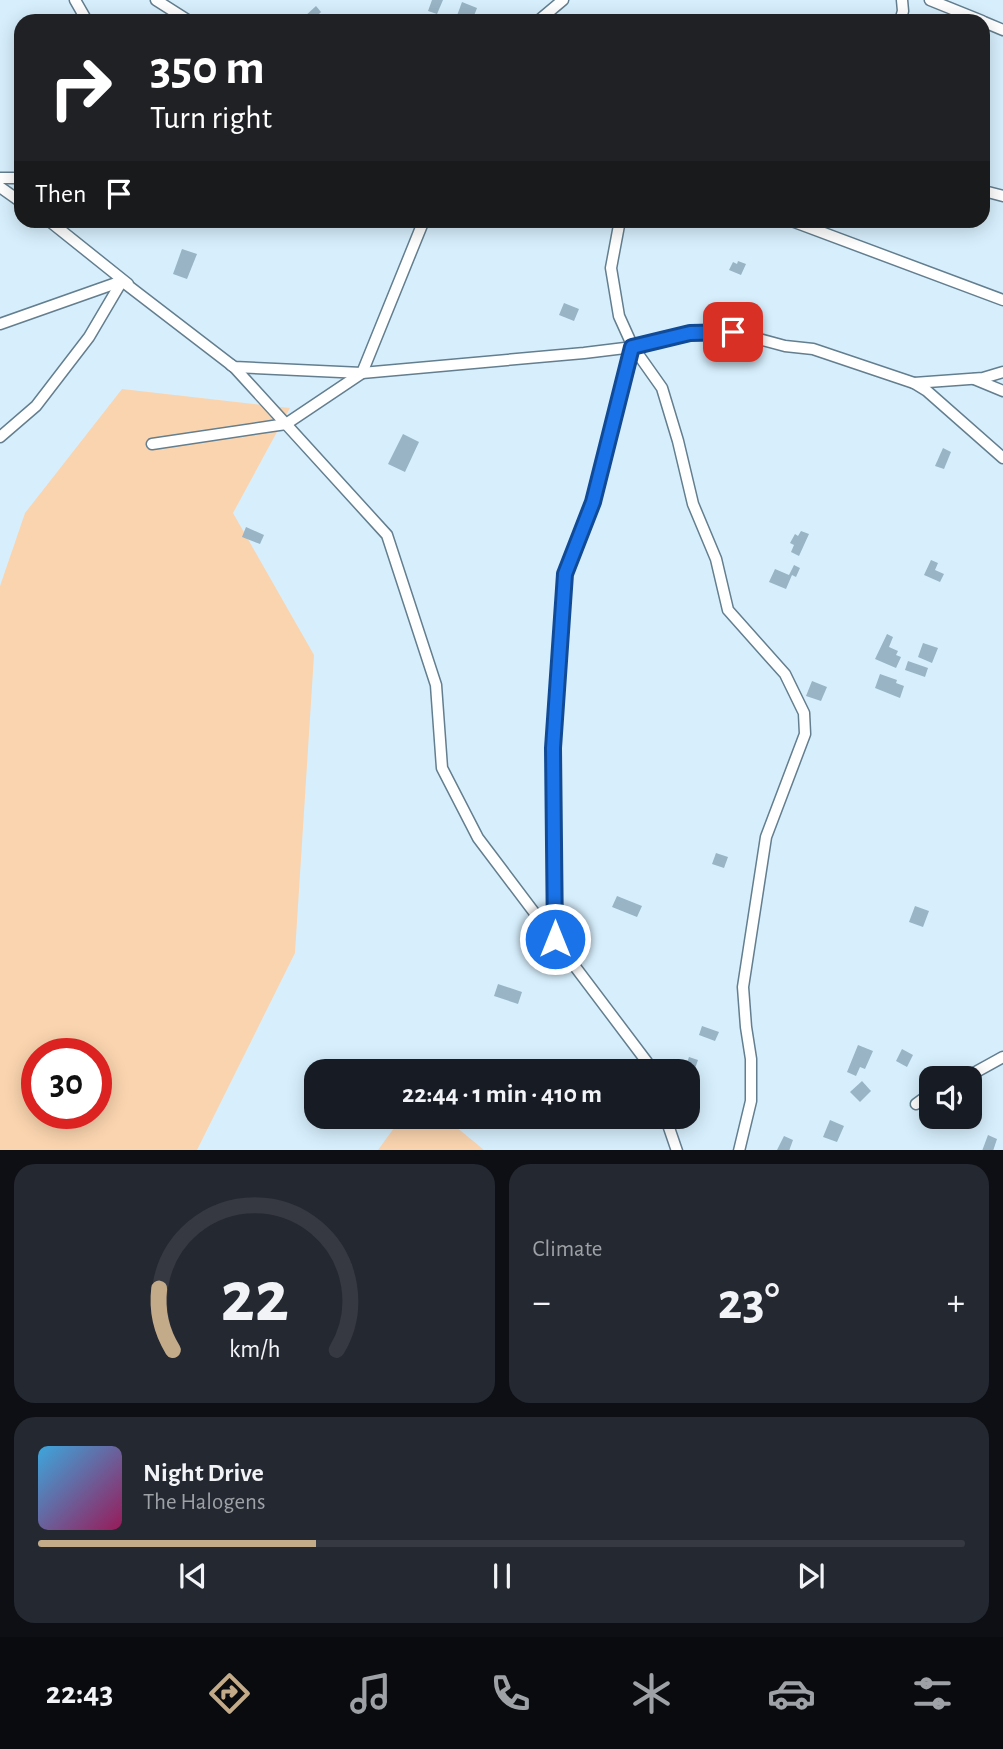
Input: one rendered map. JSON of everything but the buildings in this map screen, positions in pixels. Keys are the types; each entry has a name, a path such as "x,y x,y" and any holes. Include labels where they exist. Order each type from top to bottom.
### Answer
{"street":[{"path":"156,0 179,14"},
{"path":"546,14 563,0"},
{"path":"930,0 965,14"},
{"path":"57,228 234,367 387,535 436,685 442,768 478,838 645,1059"},
{"path":"152,444 286,424 362,373 421,228"},
{"path":"618,228 611,268 619,316 632,347 662,388 693,504 716,559 728,610 785,674 804,713 805,734 766,837 743,987 751,1059 751,1101 739,1150"},
{"path":"810,228 1003,300"},
{"path":"122,281 234,367 362,373 632,347 690,333 733,332 785,346 813,349 914,383 927,391 1003,458"},
{"path":"0,324 122,281"},
{"path":"0,437 36,406 89,337 122,281"},
{"path":"555,939 553,748 565,574 593,502 632,347"},
{"path":"914,383 1003,372"},
{"path":"971,378 1003,391"},
{"path":"982,1068 1003,1056"},
{"path":"670,1129 677,1150"}],"shaded area":[{"path":"122,389 290,408 233,513 314,655 295,953 197,1150 0,1150 0,586 25,513"},
{"path":"393,1129 459,1129 484,1150 378,1150"}],"route":[{"path":"555,939 553,748 565,574 593,502 632,347 690,333 733,332"}]}
